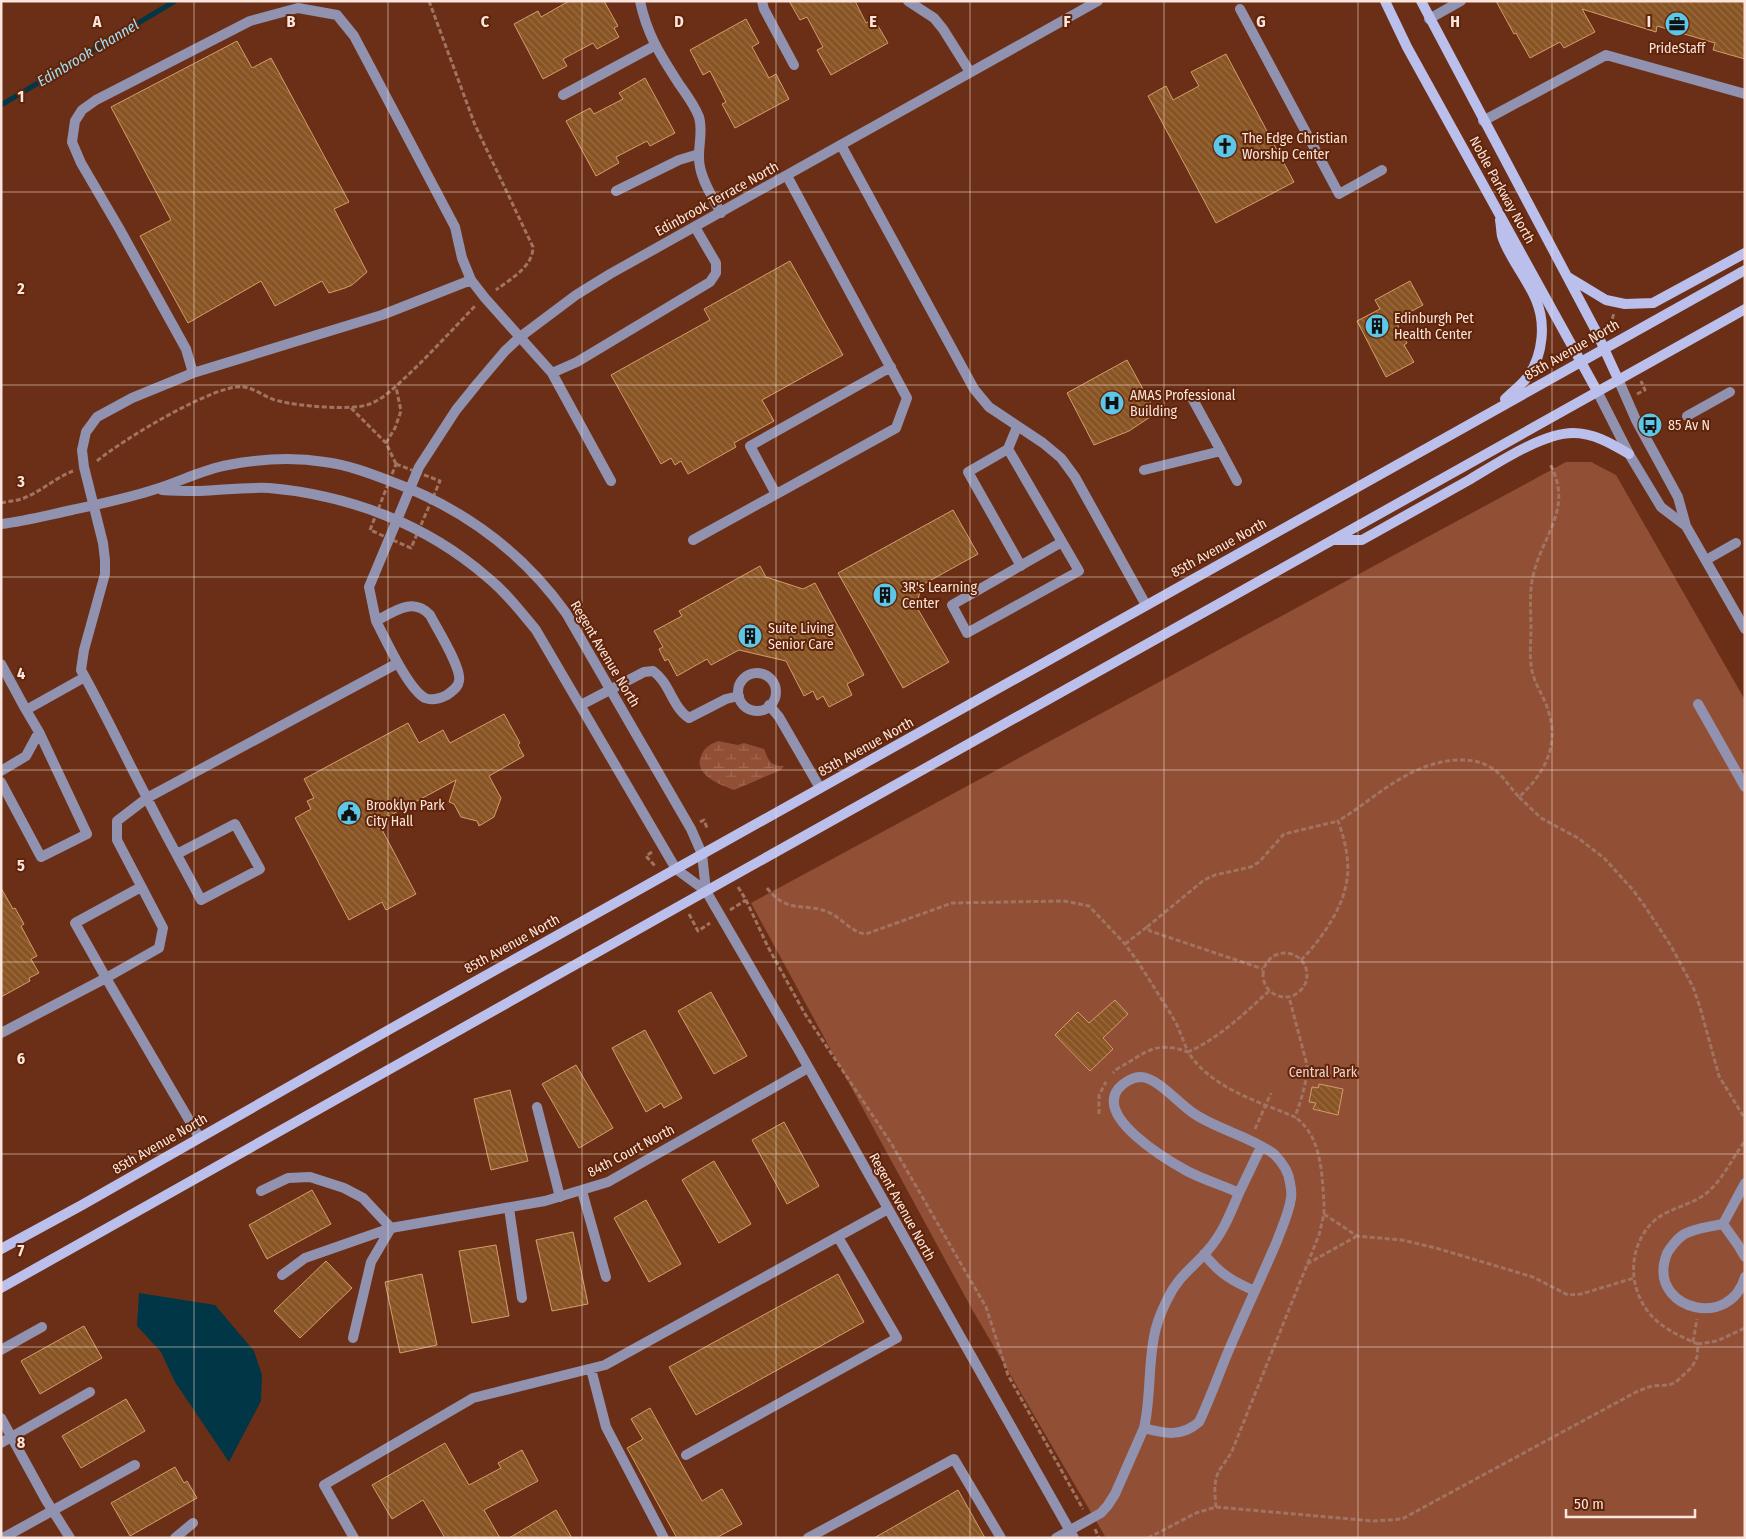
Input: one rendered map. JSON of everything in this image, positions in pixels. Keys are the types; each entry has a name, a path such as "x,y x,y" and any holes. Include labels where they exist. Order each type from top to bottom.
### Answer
{"main road":[{"name":"Noble Parkway North","path":"1385,1 1407,47 1597,391"},
{"name":"Noble Parkway North","path":"1420,1 1566,276 1618,379"},
{"path":"1488,414 1524,382 1530,374 1539,349 1542,333 1537,301 1502,236 1499,212"},
{"path":"1566,276 1606,300 1616,303 1640,305 1653,303 1745,253"},
{"name":"85th Avenue North","path":"1,1249 1146,604 1745,270"},
{"path":"1,1288 1745,309"},
{"path":"1332,541 1362,540 1517,452 1553,436 1572,433 1588,434 1605,440 1630,454"}],"street":[{"path":"640,1 643,18 654,46 691,102 699,118 701,132 699,167 703,179 721,213"},
{"path":"762,1 764,9 794,65"},
{"path":"908,1 934,18 970,72"},
{"name":"Edinbrook Terrace North","path":"376,621 402,608 413,606 424,608 430,615 458,669 459,682 454,690 443,697 433,700 425,698 414,688 398,663 376,621 369,587 419,466 456,410 505,351 520,337 576,295 610,274 1098,1"},
{"path":"1429,19 1461,1"},
{"path":"193,373 186,349 81,163 72,142 75,122 82,110 96,100 250,21 298,8 337,15 354,36 455,227 462,258 471,280 552,373 611,481"},
{"path":"1240,9 1339,194 1382,170"},
{"path":"563,95 654,46"},
{"path":"1483,121 1606,55 1745,94"},
{"path":"841,145 974,389 989,407 1055,453 1075,477 1146,604"},
{"path":"616,191 679,160 699,154"},
{"path":"693,540 896,428 907,398 787,176"},
{"path":"552,373 578,362 710,282 716,273 716,264 695,227"},
{"path":"177,854 235,824 260,869 201,900 147,798 81,670 84,650 102,588 105,560 84,467 82,450 86,432 97,417 118,405 193,373 382,315 471,280"},
{"path":"776,494 750,446 890,367"},
{"path":"1618,379 1636,420 1678,496 1686,526 1745,629"},
{"path":"1597,391 1630,454 1662,507 1686,526"},
{"path":"1687,416 1730,392"},
{"path":"1191,396 1238,480"},
{"path":"1017,427 1008,449 968,472 1020,566"},
{"path":"1008,449 1079,571 967,633 952,605 1062,542"},
{"path":"1144,470 1221,451"},
{"path":"1,524 94,505 154,490 226,465 262,461 296,460 325,462 350,467 409,488"},
{"path":"154,490 200,491 268,488 302,492 340,500 397,520"},
{"name":"Regent Avenue North","path":"409,488 448,506 474,522 502,544 551,592 566,613 691,829 702,854 706,891"},
{"name":"Regent Avenue North","path":"397,520 420,530 465,559 489,578 521,611 536,630 676,868 706,891 1071,1534"},
{"path":"1706,560 1736,543"},
{"path":"1,1033 159,948 163,928 117,840 117,821 147,798 398,663"},
{"path":"1,664 39,732 87,834 41,857 1,782"},
{"path":"581,705 644,672 653,671 661,677 682,713 689,718 726,699 739,696"},
{"path":"754,673 760,673 771,680 775,685 774,698 769,705 760,710 754,710 743,705 738,688 744,678 754,673"},
{"path":"26,710 85,677"},
{"path":"1698,704 1745,787"},
{"path":"769,705 779,717 820,788"},
{"path":"1,771 26,756 39,732"},
{"path":"141,887 75,923 199,1136"},
{"name":"84th Court North","path":"282,1275 305,1258 391,1228 509,1208 560,1197 608,1182 808,1068"},
{"path":"1144,1428 1172,1434 1183,1433 1199,1422 1288,1211 1292,1197 1290,1181 1281,1161 1272,1153 1208,1122 1154,1080 1140,1077 1126,1081 1117,1091 1114,1106 1119,1117 1142,1141 1160,1155 1188,1172 1239,1193"},
{"path":"537,1108 560,1197"},
{"path":"1056,1538 1071,1534 1101,1513 1115,1494 1144,1428 1150,1389 1154,1336 1161,1314 1176,1283 1204,1254 1225,1226 1261,1147"},
{"path":"261,1191 288,1178 310,1177 344,1188 363,1198 391,1228 371,1262 353,1338"},
{"path":"1745,1183 1723,1224 1688,1232 1675,1242 1666,1254 1663,1270 1666,1284 1684,1304 1710,1309 1724,1305 1735,1296 1745,1277"},
{"path":"582,1191 606,1277"},
{"path":"509,1208 522,1298"},
{"path":"354,1538 324,1485 473,1398 605,1365 888,1209"},
{"path":"1723,1224 1745,1257"},
{"path":"686,1455 897,1338 838,1236"},
{"path":"1204,1254 1224,1276 1238,1284 1255,1290"},
{"path":"1,1350 42,1327"},
{"path":"591,1369 606,1427 664,1538"},
{"path":"1,1443 90,1392"},
{"path":"1,1418 52,1510 70,1538"},
{"path":"808,1538 954,1459 1001,1538"},
{"path":"3,1538 135,1465"},
{"path":"175,1538 193,1523"}],"path":[{"path":"429,1 475,125 533,247 531,259 526,266 491,294"},
{"path":"94,463 108,452 161,419 225,389 244,387 278,401 350,408 369,404 385,396 396,387 428,357 476,304"},
{"path":"386,443 395,428 401,411 396,387"},
{"path":"350,408 386,443 396,464"},
{"path":"1519,797 1540,772 1546,762 1552,743 1549,713 1536,683 1531,658 1530,605 1533,576 1557,515 1559,504 1558,482 1550,464"},
{"path":"1,503 34,494 62,475 76,470"},
{"path":"1125,944 1204,880 1215,875 1251,867 1259,862 1284,834 1338,821 1409,774 1437,764 1455,761 1479,762 1501,774 1519,797 1541,818 1578,838 1604,858 1633,890 1671,946 1693,987 1719,1076 1745,1119"},
{"path":"704,820 715,848"},
{"path":"1301,960 1315,946 1323,933 1342,898 1347,884 1347,858 1338,821"},
{"path":"731,877 746,900 760,931 806,1014 891,1143 986,1307 1008,1375 1100,1538"},
{"path":"767,888 788,905 829,912 859,934 866,934 952,903 1064,901 1089,906 1125,944 1178,1026 1188,1052 1196,1064 1206,1074 1248,1098 1295,1117 1307,1129 1317,1149 1323,1186 1324,1214 1319,1235 1232,1451 1226,1463 1218,1472 1216,1479 1216,1507"},
{"path":"1147,927 1150,931 1264,969"},
{"path":"1280,953 1288,953 1295,955 1301,960 1306,966 1308,973 1304,988 1289,997 1277,996 1269,991 1263,981 1264,969 1268,960 1280,953"},
{"path":"1098,1114 1102,1087 1117,1069 1159,1047 1173,1047 1188,1052 1203,1045 1269,991"},
{"path":"1289,997 1307,1076 1295,1117"},
{"path":"1250,1141 1271,1093"},
{"path":"1324,1214 1357,1236 1402,1240 1436,1248 1533,1277 1568,1294 1581,1294 1634,1278"},
{"path":"1307,1264 1357,1236"},
{"path":"1693,1342 1699,1308"},
{"path":"1148,1538 1196,1513 1216,1507 1373,1521 1402,1520 1638,1391 1652,1386 1669,1385 1676,1382 1692,1367 1697,1357 1698,1344 1717,1341 1745,1328"}],"green space":[{"name":"Central Park","path":"1566,462 1591,462 1616,475 1745,700 1745,1538 1106,1538 973,1311 751,903"},
{"path":"718,741 738,745 744,743 764,749 767,757 773,764 784,766 781,770 734,790 710,778 701,769 702,753 712,743"}],"water":[{"path":"139,1293 215,1305 254,1351 262,1375 261,1401 229,1462 175,1382 161,1352 137,1326"}],"building":[{"path":"569,1 604,1 618,26 614,28 619,37 597,49 593,43 563,59 567,66 543,79 514,24 538,11 541,17"},
{"path":"789,1 855,1 866,23 874,19 888,43 831,75 817,50 823,47 807,17 800,20"},
{"path":"1496,1 1745,1 1745,59 1713,50 1715,43 1657,26 1656,32 1582,9 1595,32 1564,48 1560,42 1530,58"},
{"path":"746,19 759,43 752,47 769,78 776,74 789,99 735,128 722,104 726,102 710,71 703,75 690,50"},
{"path":"237,41 252,68 271,58 349,202 334,209 367,272 352,285 345,288 329,293 322,281 275,306 261,281 188,323 140,236 171,220 111,107"},
{"name":"The Edge Christian Worship Center","path":"1226,54 1294,182 1216,223 1148,96 1166,86 1173,100 1199,86 1191,72"},
{"path":"645,78 675,133 650,146 647,141 616,157 619,163 596,176 566,121 590,108 594,114 623,99 619,93"},
{"path":"790,261 843,355 762,400 774,421 734,443 736,447 688,474 681,461 675,465 671,458 661,464 611,375 710,320 704,309"},
{"name":"Edinburgh Pet Health Center","path":"1410,281 1423,305 1395,320 1407,343 1404,345 1414,362 1386,377 1357,321 1380,309 1375,300"},
{"name":"AMAS Professional Building","path":"1127,360 1156,413 1129,431 1094,445 1067,393"},
{"name":"3R's Learning Center","path":"953,510 978,554 922,585 916,606 949,662 903,688 838,573"},
{"name":"Suite Living Senior Care","path":"760,566 766,577 803,589 815,583 864,675 847,684 852,695 829,707 823,696 817,700 813,691 804,696 786,661 739,650 711,665 707,659 677,676 668,659 665,661 659,649 663,647 654,631 682,616 679,611"},
{"name":"Brooklyn Park City Hall","path":"504,714 520,743 518,745 524,756 489,776 501,798 494,817 479,826 477,821 461,817 454,804 449,802 456,780 378,822 416,894 386,910 382,902 349,920 295,818 311,809 307,801 314,798 304,779 408,723 419,743 443,730 450,743"},
{"path":"1,888 24,924 21,926 37,956 31,959 39,973 29,978 30,981 1,997"},
{"path":"711,992 747,1056 714,1074 678,1011"},
{"path":"1115,1000 1128,1014 1103,1038 1113,1049 1090,1071 1055,1035 1078,1012 1089,1023"},
{"path":"645,1030 682,1098 664,1108 661,1103 646,1112 612,1048"},
{"path":"576,1065 613,1128 579,1148 542,1084"},
{"path":"1319,1084 1343,1089 1338,1115 1313,1109 1316,1103 1309,1102 1312,1087 1318,1088"},
{"path":"510,1090 528,1161 491,1170 474,1099"},
{"path":"784,1122 819,1186 787,1204 752,1140"},
{"path":"714,1161 751,1224 719,1243 682,1180"},
{"path":"312,1190 331,1224 267,1259 249,1225"},
{"path":"646,1200 681,1264 649,1282 614,1218"},
{"path":"573,1232 588,1304 552,1311 536,1240"},
{"path":"496,1245 509,1316 472,1323 459,1251"},
{"path":"326,1261 352,1288 300,1338 274,1311"},
{"path":"422,1274 437,1345 400,1353 385,1282"},
{"path":"838,1274 864,1322 696,1415 669,1367"},
{"path":"84,1326 102,1358 40,1394 21,1361"},
{"path":"126,1399 145,1431 81,1468 62,1436"},
{"path":"650,1408 702,1501 722,1489 742,1524 716,1538 677,1538 627,1448 643,1439 631,1419"},
{"path":"445,1443 469,1485 501,1468 498,1463 522,1450 538,1481 484,1510 500,1538 445,1538 423,1500 392,1519 372,1485"},
{"path":"175,1467 184,1483 187,1481 197,1498 130,1536 111,1503"},
{"path":"958,1490 985,1538 874,1538"},
{"path":"556,1510 572,1538 509,1538"}],"waterway":[{"name":"Edinbrook Channel","path":"1,105 175,1"}],"place":[{"name":"PrideStaff","path":"1677,24"},
{"name":"The Edge Christian Worship Center","path":"1225,146"},
{"name":"Edinburgh Pet Health Center","path":"1377,326"},
{"name":"AMAS Professional Building","path":"1112,403"},
{"name":"85 Av N","path":"1650,425"},
{"name":"3R's Learning Center","path":"885,595"},
{"name":"Suite Living Senior Care","path":"750,636"},
{"name":"Brooklyn Park City Hall","path":"349,813"}]}
